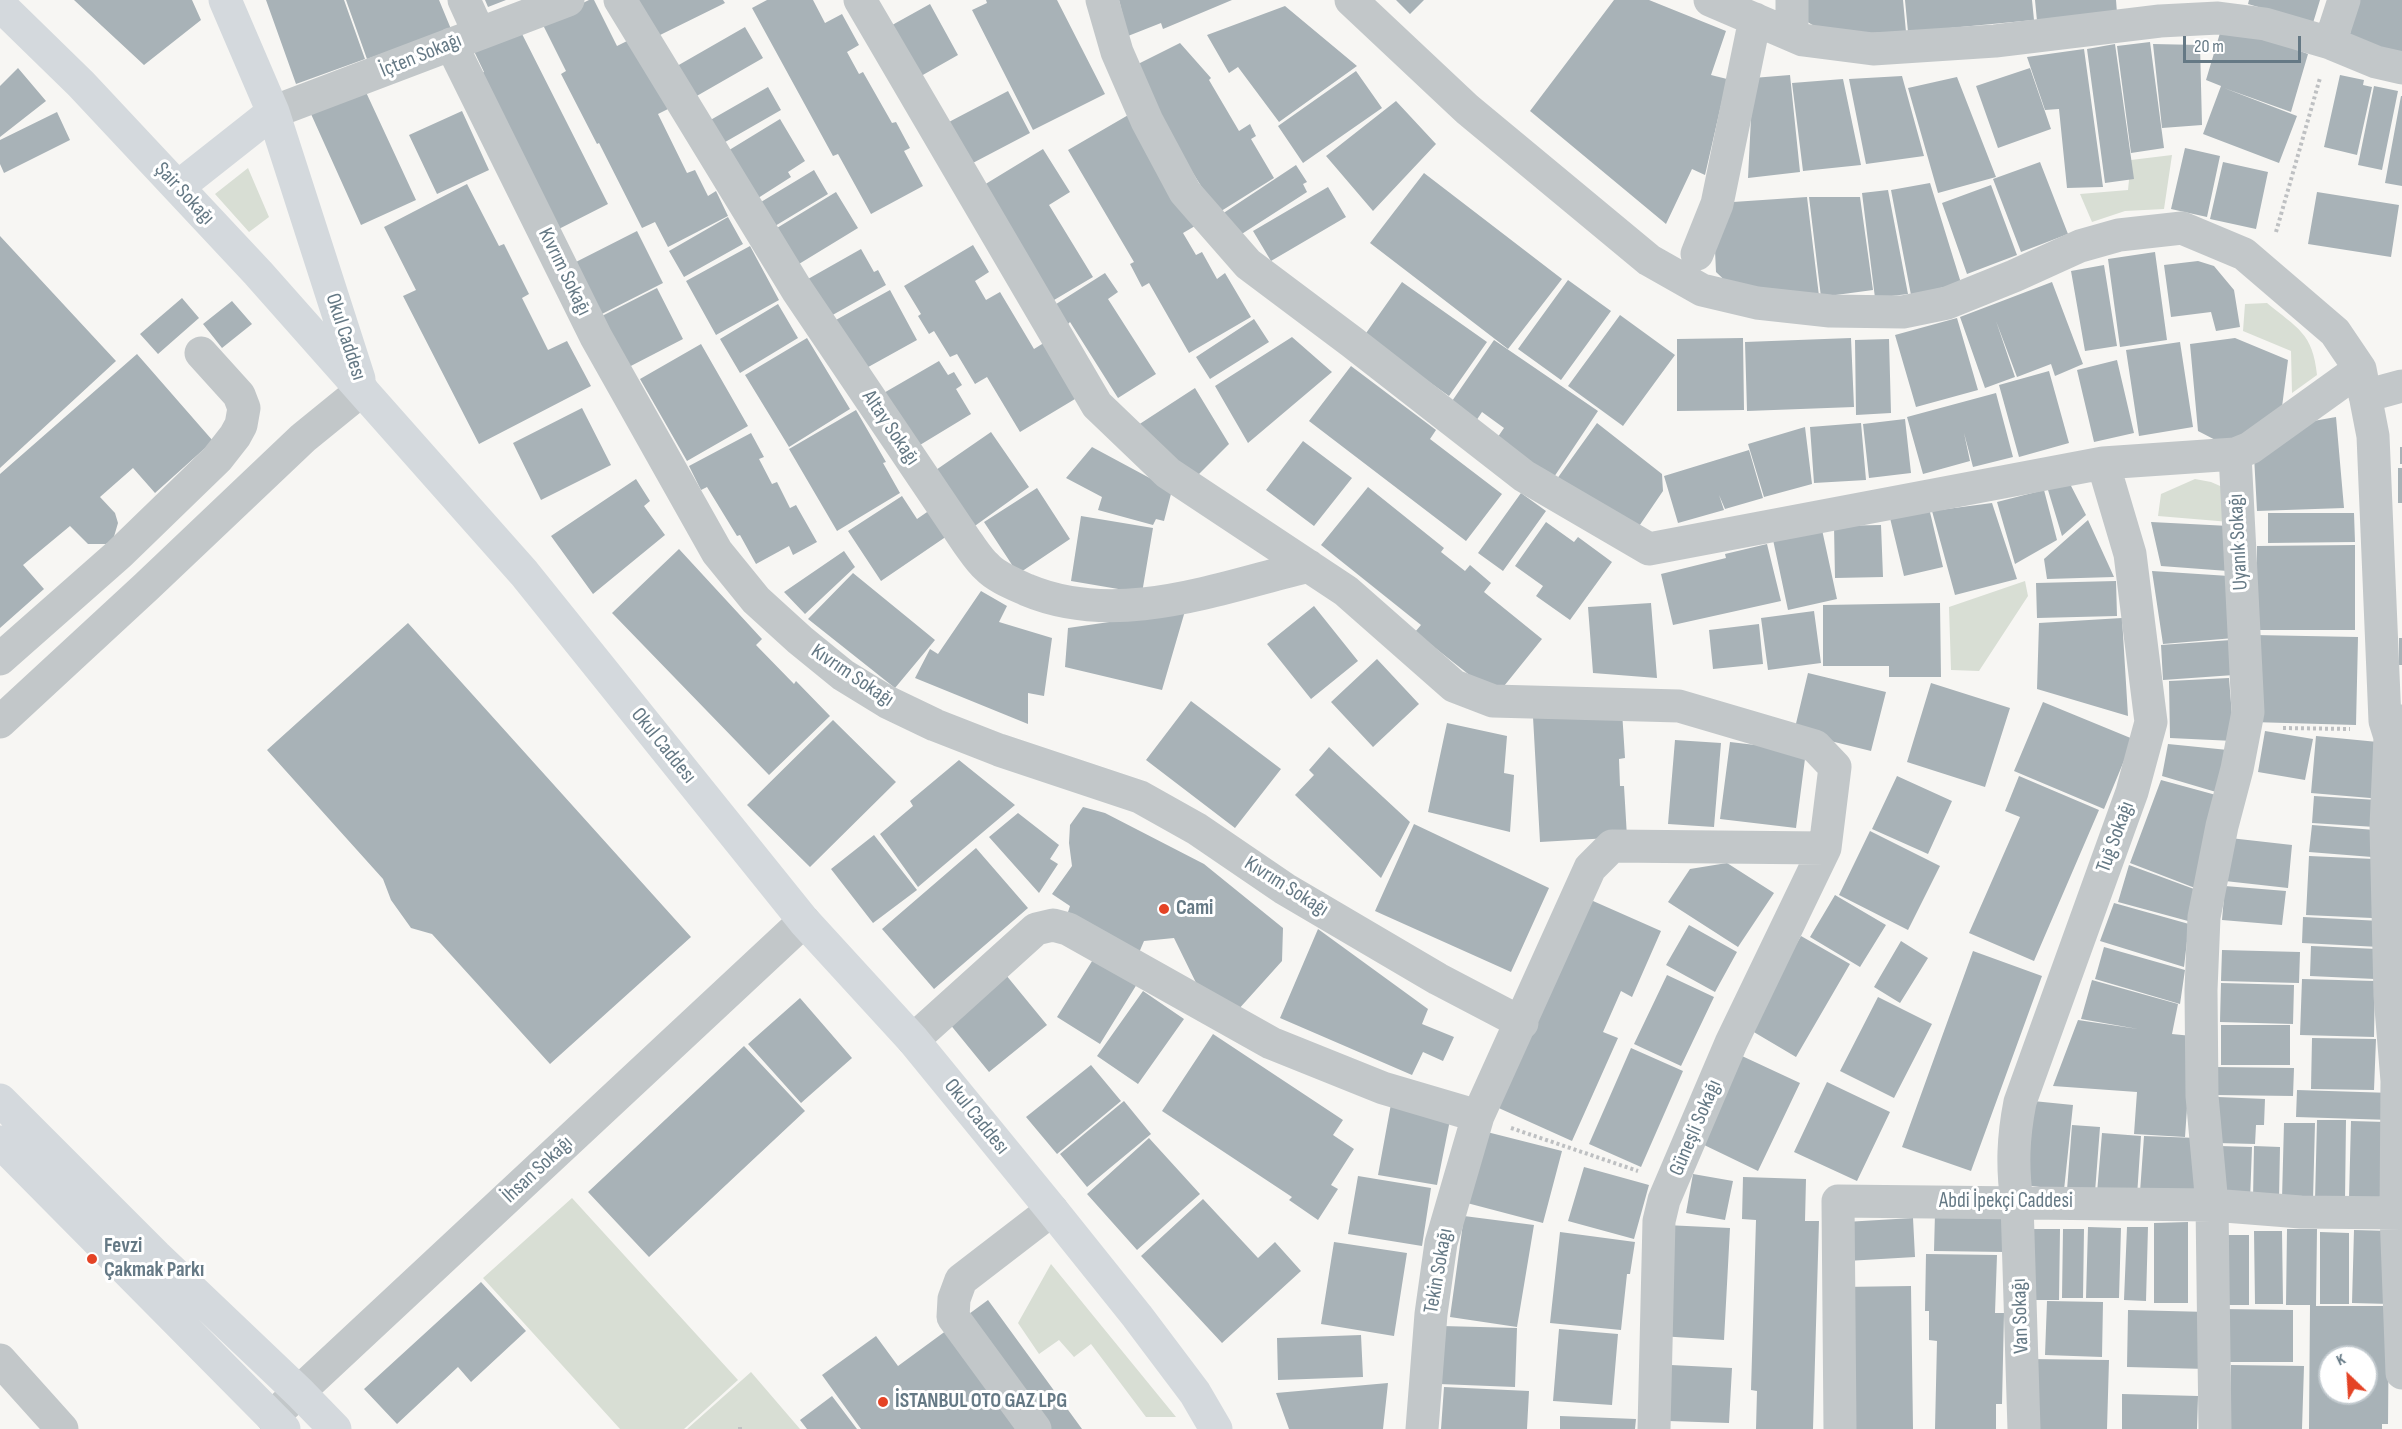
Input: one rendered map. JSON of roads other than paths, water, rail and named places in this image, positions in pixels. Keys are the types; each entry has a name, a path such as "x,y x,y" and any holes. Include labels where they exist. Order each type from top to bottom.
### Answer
{"main road":[{"name":"Okul Caddesı","path":"225,0 273,112 362,390 524,573 804,921 913,1040 1137,1316 1195,1393 1216,1429"},
{"name":"Şair Sokağı","path":"0,5 81,84 362,390"},
{"path":"178,188 273,112"},
{"path":"0,1100 156,1256 335,1429"},
{"path":"0,1142 278,1423"}],"street":[{"name":"Kıvrım Sokağı","path":"464,0 465,39 596,337 717,552 764,608 843,675 887,702 935,725 999,750 1140,797 1197,829 1285,889 1438,979 1522,1023"},
{"name":"İçten Sokağı","path":"273,112 568,0"},
{"name":"Altay Sokağı","path":"620,0 797,290 967,542 988,569 1038,594 1071,603 1120,607 1165,601 1309,566"},
{"path":"860,0 1097,405 1168,473 1309,566"},
{"path":"1102,0 1117,52 1147,121 1185,192 1248,264 1524,476 1649,549 2103,464 2235,454 2250,448 2363,382 2402,386"},
{"path":"1351,0 1467,109 1521,155 1649,260 1702,290 1757,303 1830,311 1903,312 1947,303 2079,246 2119,235 2182,228 2244,254 2336,332 2363,382 2373,436 2394,721 2390,737 2387,837 2390,996 2397,1081 2402,1372"},
{"path":"1710,0 1803,40 1873,49 1995,41 2160,21 2218,18 2265,24 2330,43 2376,62 2402,68"},
{"path":"1792,0 1792,35"},
{"path":"2330,43 2344,0"},
{"path":"1697,254 1717,204 1755,19"},
{"path":"0,659 119,554 217,459 241,425 244,408 239,395 201,353"},
{"path":"0,722 303,438 362,390"},
{"name":"Uyanık Sokağı","path":"2215,1429 2212,1205 2202,1096 2201,990 2204,917 2248,712 2235,454"},
{"name":"Tuğ Sokağı","path":"2017,1203 2013,1170 2014,1135 2020,1102 2132,792 2151,722 2130,554 2103,464"},
{"path":"119,554 146,587"},
{"name":"Güneşli Sokağı","path":"1309,566 1346,591 1454,686 1493,700 1680,706 1815,746 1835,767 1825,848 1731,1043 1664,1200 1659,1221 1654,1429"},
{"name":"Tekin Sokağı","path":"1422,1429 1431,1314 1441,1243 1478,1116 1522,1023 1590,868 1612,846 1825,848"},
{"name":"İhsan Sokağı","path":"278,1423 300,1393 804,921"},
{"path":"913,1040 1036,929 1053,925 1068,929 1271,1043 1383,1088 1478,1116"},
{"name":"Abdi İpekçi Caddesi","path":"1840,1429 1838,1201 2212,1205 2301,1212 2399,1213"},
{"name":"Van Sokağı","path":"2017,1203 2024,1429"},
{"path":"1035,1429 953,1317 954,1299 961,1280 1052,1210"},
{"path":"0,1360 62,1429"}],"place":[{"name":"Cami","path":"1164,909"},
{"name":"Fevzi Çakmak Parkı","path":"92,1259"},
{"name":"İSTANBUL OTO GAZ LPG","path":"883,1402"}]}
